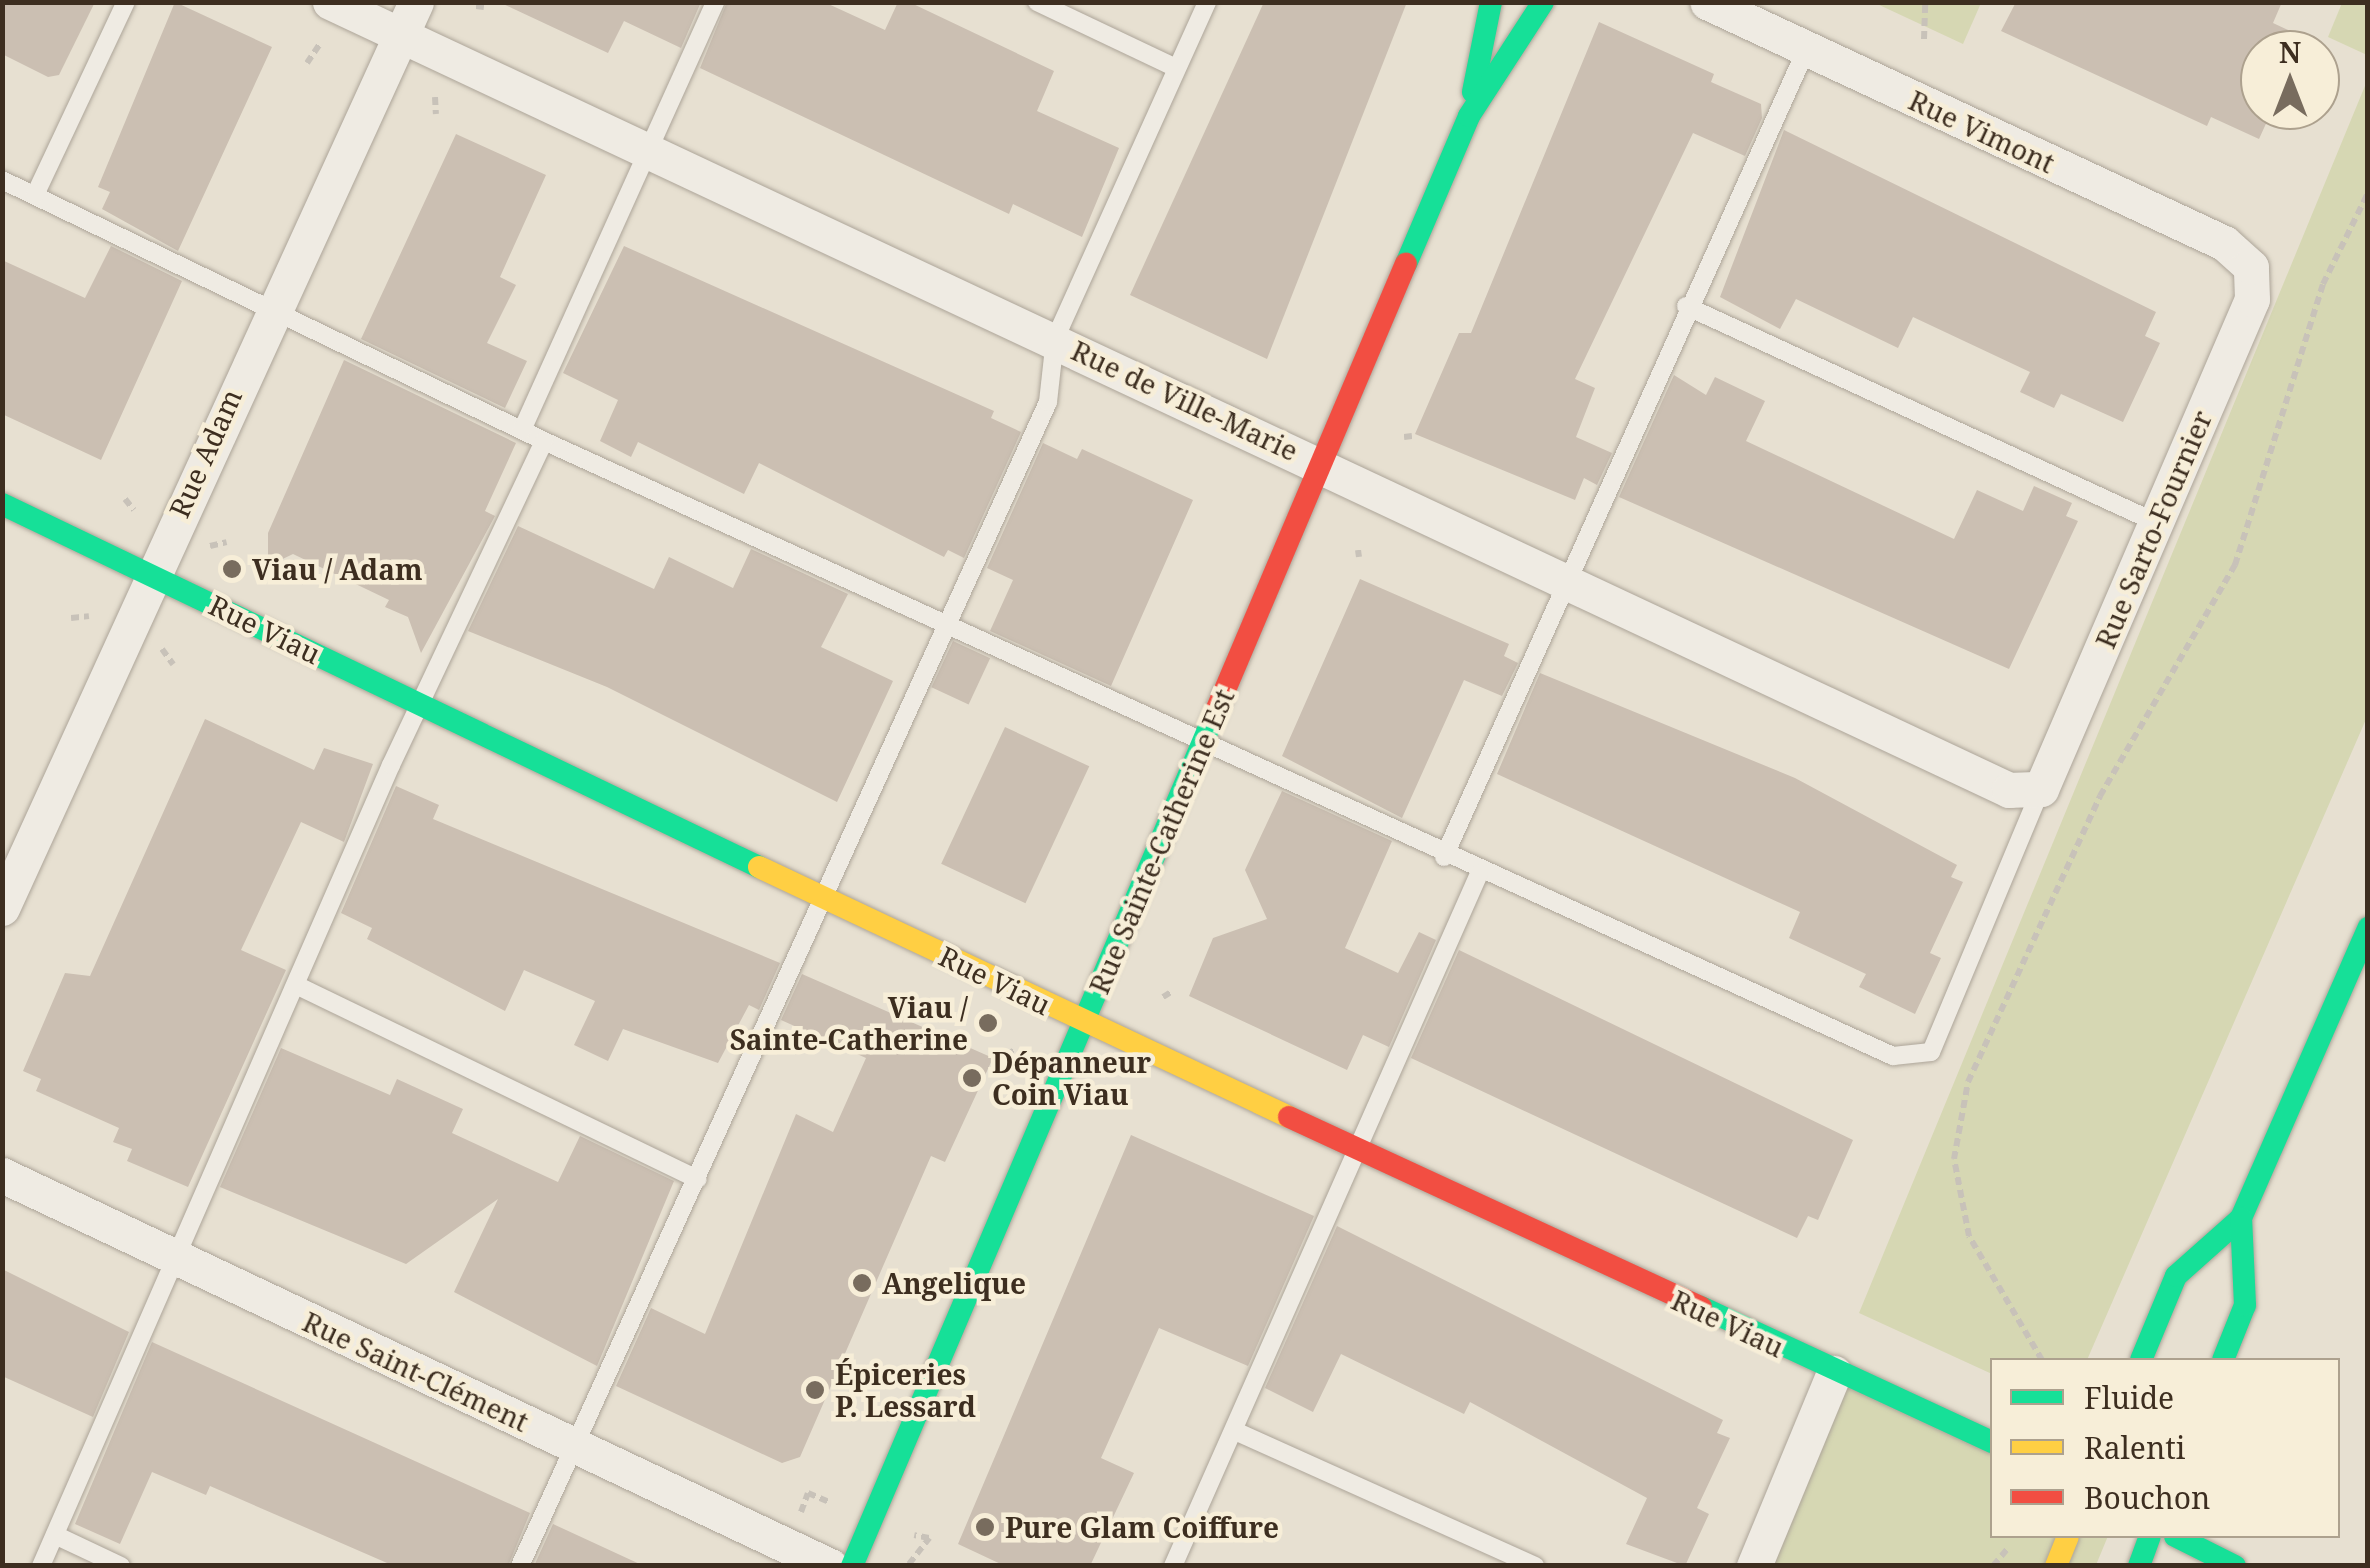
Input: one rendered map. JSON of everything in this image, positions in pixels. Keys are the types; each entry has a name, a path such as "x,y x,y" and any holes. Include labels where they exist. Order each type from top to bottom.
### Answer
{"main road":[{"name":"Rue Sainte-Catherine Est","path":"1468,116 1491,2"},
{"name":"Rue Sainte-Catherine Est","path":"852,1566 1468,116 1542,2"},
{"name":"Rue Viau","path":"2,504 1084,1022 1834,1373 1990,1441"},
{"path":"2142,1358 2176,1276 2241,1218 2368,928"},
{"path":"2223,1358 2246,1305 2241,1218"},
{"path":"2056,1566 2067,1538"},
{"path":"2139,1566 2149,1538"},
{"path":"2179,1538 2235,1566"}],"street":[{"name":"Rue de Ville-Marie","path":"330,2 1055,339 2008,790 2041,789"},
{"name":"Rue Adam","path":"2,908 270,306 416,2"},
{"name":"Rue Vimont","path":"1707,2 2224,243 2252,267"},
{"name":"Rue Sarto-Fournier","path":"2041,789 2252,298 2252,267"},
{"name":"Rue Saint-Clément","path":"2,1175 830,1566"},
{"path":"1754,1566 1834,1373"}],"lane":[{"path":"35,196 126,2"},
{"path":"522,430 644,149 715,2"},
{"path":"1037,2 1176,68"},
{"path":"520,1566 572,1444 698,1179 820,895 1048,402 1055,339 1208,2"},
{"path":"1444,857 1686,306 1806,50"},
{"path":"2,180 544,441 1480,874 1893,1056 1931,1052 2041,789"},
{"path":"1686,306 2155,522"},
{"path":"41,1566 296,985 544,441"},
{"path":"1173,1566 1235,1432 1351,1147 1480,874"},
{"path":"296,985 698,1179"},
{"path":"1235,1432 1535,1566"},
{"path":"55,1534 120,1566"}],"path":[{"path":"1924,39 1926,2"},
{"path":"308,63 319,45"},
{"path":"435,97 436,114"},
{"path":"2041,1358 1970,1236 1954,1160 1968,1082 2100,796 2235,565 2323,284 2368,193"},
{"path":"125,499 134,510"},
{"path":"70,618 91,616"},
{"path":"1006,1054 1016,1050"},
{"path":"801,1513 808,1493 836,1505"}],"green space":[{"path":"1875,3 1981,3 1963,44"},
{"path":"2342,3 2367,3 2367,55 2340,43 2340,30 2331,30"},
{"path":"2367,81 2367,717 2088,1358 1990,1358 1990,1373 1859,1313"},
{"path":"1834,1373 1990,1441 1990,1538 2107,1538 2096,1565 1736,1566"}],"building":[{"path":"2,2 95,2 59,75 48,77 2,54"},
{"path":"175,2 272,47 178,251 102,209 110,192 98,187"},
{"path":"499,2 701,2 681,48 624,21 608,53"},
{"path":"727,2 824,2 885,30 898,2 909,2 1054,71 1037,111 1119,148 1082,237 1013,204 1009,214 700,68"},
{"path":"1264,2 1407,2 1267,359 1130,295"},
{"path":"2016,2 2282,2 2273,23 2288,30 2240,30 2240,130 2263,130 2259,139 2211,117 2207,126 2001,31"},
{"path":"1599,22 1714,74 1711,82 1761,104 1762,118 1745,156 1693,133 1575,379 1595,388 1576,437 1612,453 1597,485 1584,478 1575,500 1415,434 1459,333 1471,333"},
{"path":"1784,130 2156,312 2145,336 2160,343 2123,422 2061,394 2054,408 2020,392 2030,372 1913,317 1898,348 1796,299 1780,329 1720,297"},
{"path":"456,134 546,175 500,277 516,285 487,343 527,361 505,408 361,339"},
{"path":"111,246 182,281 101,460 2,414 2,260 85,298"},
{"path":"624,246 994,411 991,418 1021,432 964,558 948,550 944,557 759,463 744,494 638,442 631,457 600,441 618,400 563,373"},
{"path":"344,360 516,443 485,511 495,516 421,653 408,617 385,607 389,600 293,554 268,566 268,533"},
{"path":"1674,375 1706,395 1715,377 1765,401 1746,441 1954,539 1977,490 2023,511 2034,486 2072,503 2066,516 2078,521 2009,669 1619,497"},
{"path":"1043,443 1077,459 1082,449 1193,500 1111,686 990,631 1013,580 987,568"},
{"path":"518,526 654,589 669,557 733,588 751,549 848,594 821,647 893,681 837,802 607,687 468,631"},
{"path":"1360,579 1509,644 1504,656 1518,663 1502,696 1464,680 1402,818 1282,756"},
{"path":"953,641 990,658 969,705 931,687"},
{"path":"1540,673 1795,778 1957,865 1951,877 1963,882 1930,953 1941,958 1915,1014 1859,987 1866,974 1789,938 1800,912 1497,774"},
{"path":"205,719 314,770 324,748 373,764 344,842 301,822 241,950 286,970 188,1187 127,1161 132,1149 113,1142 119,1128 36,1091 41,1079 23,1071 65,973 90,976"},
{"path":"1005,727 1089,766 1025,903 941,864"},
{"path":"396,786 439,805 433,819 780,963 759,1010 749,1005 718,1063 623,1029 608,1061 574,1045 595,1001 524,970 505,1011 367,939 372,928 341,913"},
{"path":"1282,791 1392,841 1345,948 1398,973 1419,932 1436,940 1389,1047 1363,1035 1347,1070 1189,996 1213,938 1267,919 1245,870"},
{"path":"1459,950 1853,1140 1818,1220 1808,1216 1797,1238 1411,1058"},
{"path":"802,974 993,1058 945,1162 931,1156 800,1457 782,1463 616,1386 651,1308 705,1334 796,1114 833,1132 866,1058 781,1020"},
{"path":"281,1048 390,1095 397,1079 463,1109 452,1133 558,1182 580,1136 674,1181 597,1366 454,1292 498,1199 406,1264 220,1187"},
{"path":"1131,1135 1314,1216 1248,1366 1159,1328 1101,1458 1134,1473 1090,1566 1005,1566 958,1544"},
{"path":"1337,1226 1723,1420 1717,1433 1730,1438 1697,1508 1709,1514 1685,1566 1626,1544 1647,1498 1470,1402 1464,1414 1341,1354 1313,1412 1265,1388"},
{"path":"2,1269 129,1332 93,1417 2,1376"},
{"path":"152,1342 530,1513 508,1566 394,1566 210,1486 206,1495 152,1472 120,1544 75,1524"},
{"path":"553,1524 644,1566 534,1566"}],"traffic: fast":[{"path":"1473,92 1491,2"},
{"path":"1406,264 1469,116 1543,2"},
{"path":"2,504 759,867"},
{"path":"852,1566 1216,711"},
{"path":"2142,1358 2176,1276 2241,1218 2368,928"},
{"path":"2224,1358 2245,1305 2241,1218"},
{"path":"1701,1307 1990,1441"},
{"path":"2139,1566 2149,1538"},
{"path":"2179,1538 2235,1566"}],"traffic: slow":[{"path":"759,867 1289,1117"},
{"path":"2056,1566 2067,1538"}],"traffic: jam":[{"path":"1216,711 1406,264"},
{"path":"1289,1117 1701,1307"}],"place":[{"name":"Viau / Adam","path":"232,569"},
{"name":"Viau / Sainte-Catherine","path":"988,1023"},
{"name":"Dépanneur Coin Viau","path":"972,1078"},
{"name":"Angelique","path":"862,1283"},
{"name":"Épiceries P. Lessard","path":"815,1390"},
{"name":"Pure Glam Coiffure","path":"985,1527"}]}
